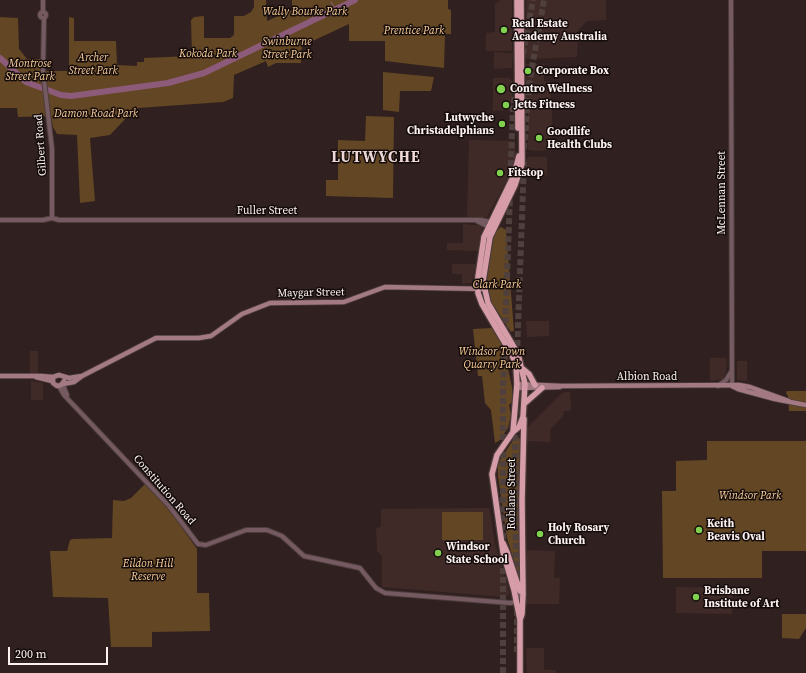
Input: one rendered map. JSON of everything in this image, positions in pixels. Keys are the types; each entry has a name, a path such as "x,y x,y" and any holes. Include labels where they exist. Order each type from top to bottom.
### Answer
{"highway":[{"path":"513,432 517,386 514,359 484,309 481,289 482,246 514,175 518,162 517,0"},
{"path":"491,226 515,185 522,164 521,0"},
{"path":"481,289 514,346 523,369 529,374 535,385"},
{"name":"Roblane Street","path":"520,620 522,614 523,417 525,403 523,369"},
{"path":"525,403 542,388"},
{"path":"520,673 520,620 503,552 492,471 497,454 513,432 519,427 523,417"},
{"path":"502,543 507,552 522,598"}],"main road":[{"name":"Maygar Street","path":"62,385 70,384 82,376 156,338 199,338 211,336 242,314 270,303 344,302 385,288 481,289"},
{"name":"Maygar Street","path":"53,379 59,375 63,378 82,376"},
{"path":"0,376 36,376 53,379 55,386 62,385 63,378"},
{"name":"Albion Road","path":"517,386 739,385 750,387 806,405"},
{"name":"Albion Road","path":"525,386 542,388 562,386"}],"street":[{"name":"Gilbert Road","path":"43,0 43,11 46,14 44,18 43,71 52,146 52,218"},
{"name":"McLennan Street","path":"731,0 732,386"},
{"name":"Fuller Street","path":"52,218 58,220 476,221 491,226"},
{"path":"0,220 43,220 52,218"},
{"path":"718,386 726,380 732,370"},
{"name":"Constitution Road","path":"62,385 69,398 169,506 198,544 206,545 246,530 267,530 282,536 304,556 358,567 376,588 383,593 494,602 516,602"},
{"path":"516,602 520,589"}],"shaded area":[{"path":"501,0 512,0 512,51 486,51 486,33 495,32 495,4"},
{"path":"526,0 606,0 606,20 587,21 578,30 577,57 527,59 525,58"},
{"path":"494,52 513,53 512,68 494,69"},
{"path":"526,64 544,64 544,81 550,81 551,103 526,103"},
{"path":"493,78 508,78 512,80 512,110 493,111"},
{"path":"528,108 552,108 552,149 539,151 528,150"},
{"path":"469,140 515,141 516,158 513,169 487,217 467,217"},
{"path":"529,157 547,157 547,175 526,175 526,159"},
{"path":"463,224 483,226 478,251 447,250 447,243 463,243"},
{"path":"452,264 476,264 472,283 462,284 462,274 452,274"},
{"path":"526,321 549,321 549,336 527,337"},
{"path":"30,351 38,351 38,373 30,373"},
{"path":"710,358 727,358 726,372 723,379 710,381"},
{"path":"737,361 747,361 747,381 737,380"},
{"path":"31,381 43,383 43,400 31,400"},
{"path":"570,392 571,411 564,411 563,416 550,430 551,442 527,441 527,428 562,393"},
{"name":"Windsor State School","path":"488,508 490,510 495,544 510,594 504,597 382,587 382,556 377,551 376,528 381,527 381,509"},
{"path":"527,550 555,551 554,578 560,578 559,604 526,604"},
{"path":"676,587 732,588 732,614 676,613"},
{"path":"526,648 544,648 544,670 556,670 556,673 527,673"}],"green space":[{"path":"254,0 266,0 267,21 292,10 292,0 448,0 448,9 451,10 451,34 445,34 444,68 385,61 385,41 349,41 349,24 302,46 301,63 276,63 268,67 266,61 234,75 233,98 223,102 138,108 129,115 110,135 90,138 95,201 80,203 77,135 57,134 53,127 51,116 18,117 17,108 0,108 0,17 18,18 19,49 27,59 41,59 42,71 69,71 69,17 74,18 74,41 116,41 117,65 137,66 137,62 144,62 144,58 192,56 191,20 194,17 204,16 204,38 230,38 234,35 234,16 244,16 251,12 254,7"},
{"path":"383,72 434,77 431,91 400,91 399,112 383,110"},
{"path":"366,116 394,117 393,198 326,196 326,180 338,180 338,140 365,141"},
{"name":"Clark Park","path":"501,227 506,230 514,331 511,332 488,297 486,287 490,248 494,233"},
{"name":"Windsor Town Quarry Park","path":"492,328 508,355 507,365 512,387 512,402 509,405 511,415 508,428 499,441 495,443 491,410 485,403 482,376 478,376 473,329"},
{"path":"787,391 806,391 806,411 789,411"},
{"path":"516,436 520,439 519,577 507,538 498,476 498,466 500,460"},
{"name":"Windsor Park","path":"707,441 806,441 806,551 762,551 762,578 663,578 662,491 676,491 676,461 707,460"},
{"name":"Eildon Hill Reserve","path":"145,484 169,509 197,549 197,593 209,593 210,631 152,632 152,647 111,647 108,598 53,597 50,551 67,551 70,540 73,539 112,538 113,500 124,501 131,498"},
{"path":"442,512 483,512 483,540 442,540"},
{"path":"782,614 806,614 806,628 799,639 782,638"}],"waterway":[{"path":"0,58 26,82 61,95 71,96 168,83 204,73 355,0"},
{"path":"331,2 336,10"}],"tunnel":[{"path":"523,54 533,0"},
{"path":"524,149 529,84 544,0"},
{"path":"510,184 513,108 516,89"},
{"path":"517,355 524,162"},
{"path":"503,539 503,390 510,195"},
{"path":"515,426 516,579"},
{"path":"503,555 503,673"},
{"path":"517,610 517,655"}],"place":[{"name":"Real Estate Academy Australia","path":"504,30"},
{"name":"Corporate Box","path":"528,71"},
{"name":"Contro Wellness","path":"501,89"},
{"name":"Jetts Fitness","path":"506,105"},
{"name":"Lutwyche Christadelphians","path":"502,124"},
{"name":"Goodlife Health Clubs","path":"539,138"},
{"name":"Fitstop","path":"500,173"},
{"name":"Keith Beavis Oval","path":"699,530"},
{"name":"Holy Rosary Church","path":"540,534"},
{"name":"Windsor State School","path":"438,553"},
{"name":"Brisbane Institute of Art","path":"696,597"}],"district":[{"name":"LUTWYCHE","path":"376,158"}],"park label":[{"name":"Wally Bourke Park","path":"305,12"},
{"name":"Prentice Park","path":"414,31"},
{"name":"Swinburne Street Park","path":"287,48"},
{"name":"Kokoda Park","path":"208,54"},
{"name":"Archer Street Park","path":"93,64"},
{"name":"Montrose Street Park","path":"30,70"},
{"name":"Damon Road Park","path":"96,114"}]}
